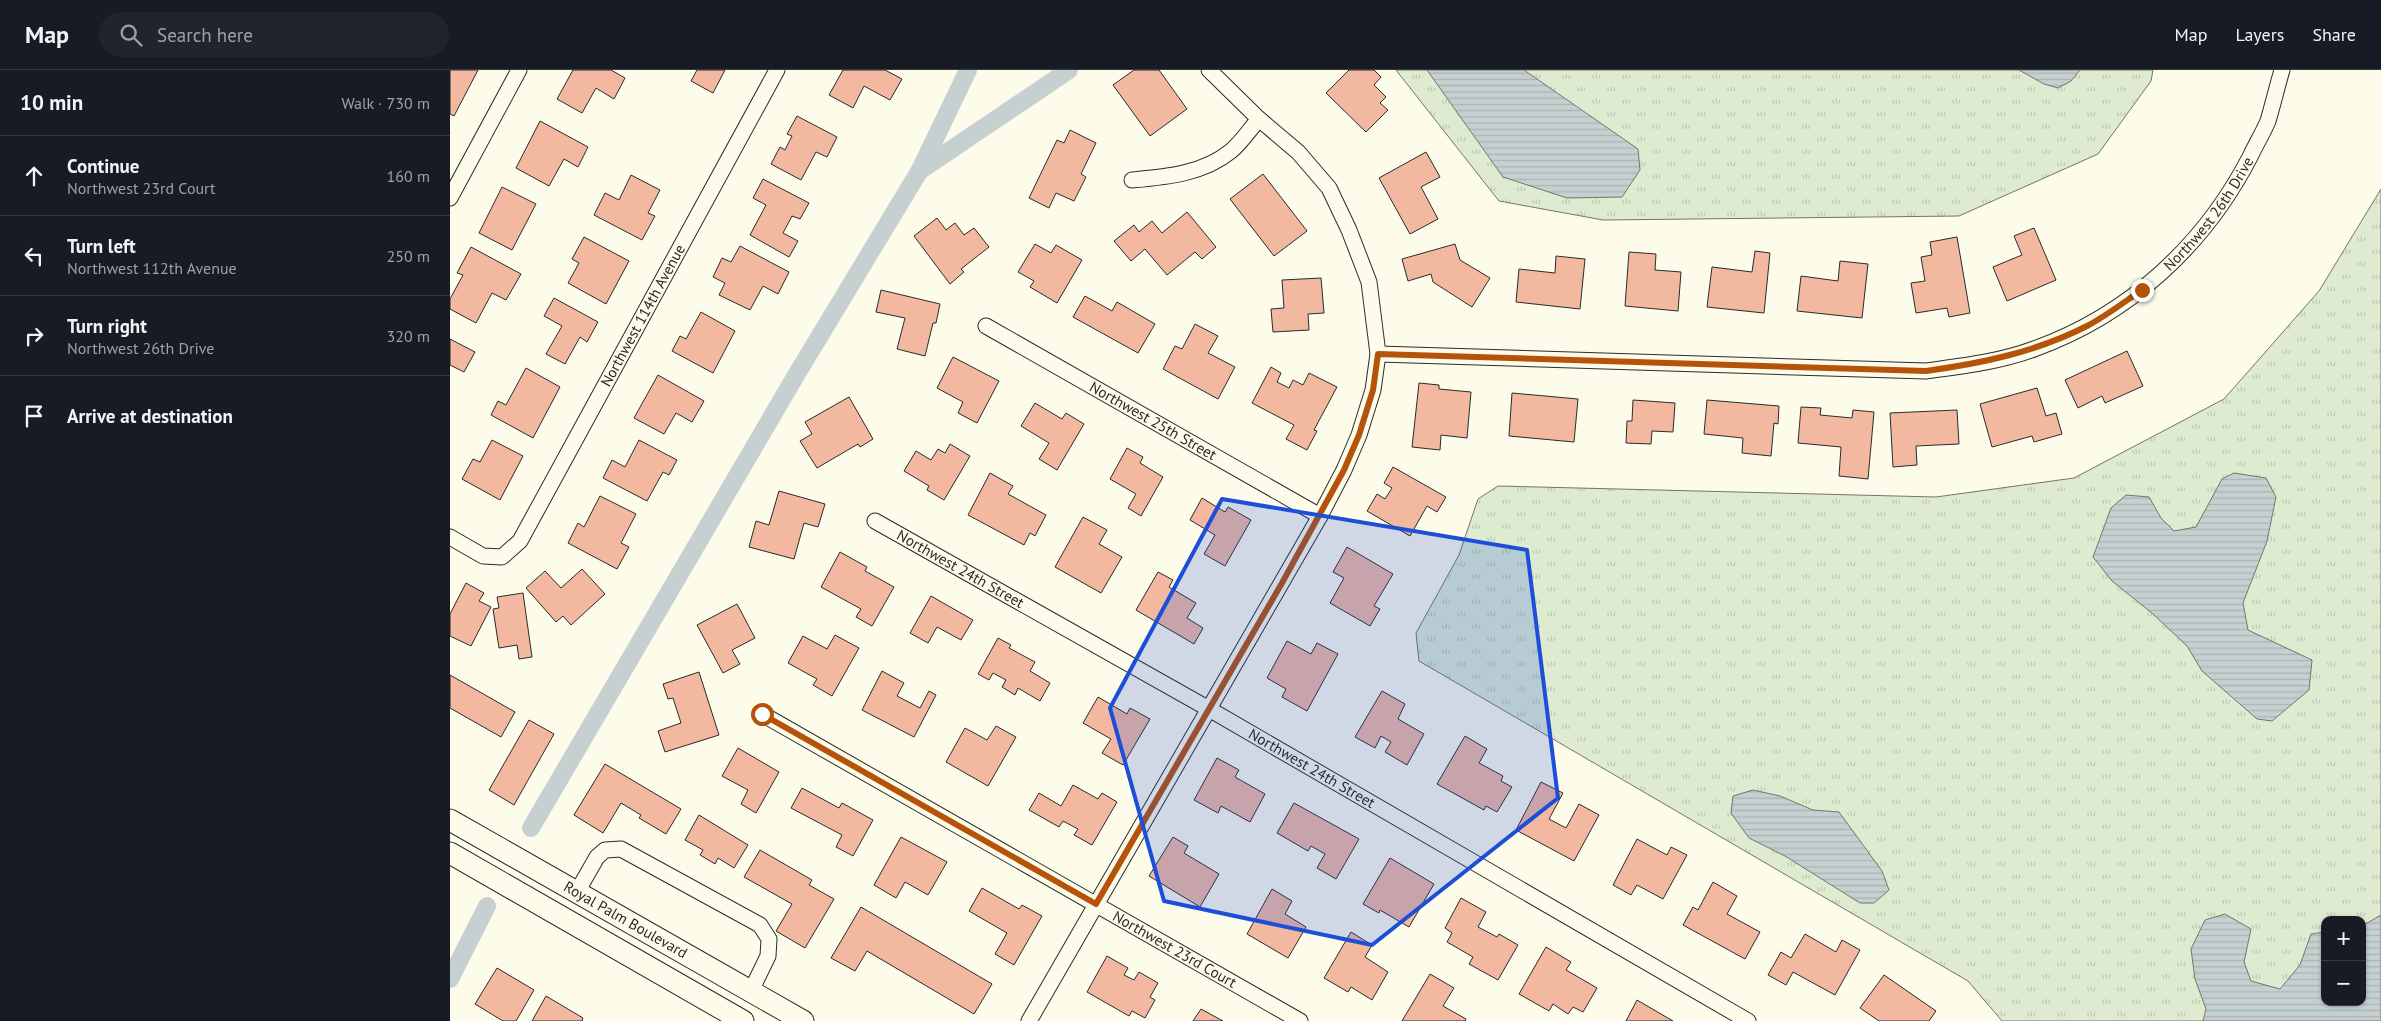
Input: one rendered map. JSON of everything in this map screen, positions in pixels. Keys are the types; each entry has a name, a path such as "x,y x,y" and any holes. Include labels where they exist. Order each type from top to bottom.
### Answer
{"main road":[{"name":"Royal Palm Boulevard","path":"450,820 803,1021"},
{"name":"Royal Palm Boulevard","path":"450,853 743,1021"}],"street":[{"path":"450,198 519,70"},
{"name":"Northwest 114th Avenue","path":"450,537 483,556 502,557 520,541 777,70"},
{"path":"1029,1021 1210,710 1320,516 1344,470 1359,435 1373,390 1378,354 1369,282 1349,230 1329,188 1298,152 1259,119 1209,70"},
{"name":"Northwest 26th Drive","path":"1378,354 1926,371 1982,363 2033,350 2089,325 2142,290 2193,242 2237,183 2267,122 2282,70"},
{"path":"1132,180 1176,176 1204,166 1230,151 1259,119"},
{"name":"Northwest 25th Street","path":"986,326 1320,516"},
{"name":"Northwest 24th Street","path":"875,521 1210,710 1748,1021"},
{"name":"Northwest 23rd Court","path":"762,714 1300,1021"},
{"path":"577,892 597,857 604,850 621,849 760,925 769,939 768,956 751,991"}],"highlighted area":[{"path":"1222,499 1527,550 1558,798 1372,945 1164,901 1110,708"}],"green space":[{"path":"1396,70 2153,70 2151,81 2098,154 1959,216 1603,220 1499,201"},
{"path":"2381,189 2381,1021 2002,1021 1968,981 1419,661 1416,633 1459,555 1478,499 1498,486 1936,497 2074,478 2224,399 2319,291"}],"shaded area":[{"path":"1427,70 1524,70 1638,149 1640,170 1622,197 1567,198 1503,177"},
{"path":"2019,70 2080,70 2071,81 2058,88 2044,84"},
{"path":"2234,473 2266,478 2276,497 2267,541 2243,603 2248,630 2312,660 2309,690 2272,721 2257,719 2202,671 2187,646 2153,614 2112,581 2093,557 2111,508 2126,495 2149,497 2161,518 2174,531 2196,527 2222,479"},
{"path":"1753,790 1780,796 1813,810 1839,812 1882,871 1889,890 1874,903 1860,903 1785,856 1749,838 1731,813 1733,796"},
{"path":"2225,914 2251,929 2244,962 2251,981 2280,989 2300,965 2311,934 2321,933 2321,1006 2366,1006 2366,924 2381,915 2381,1021 2203,1021 2206,1009 2195,979 2191,949 2205,920"}],"building":[{"path":"450,70 478,70 454,116 450,114"},
{"path":"573,70 611,70 625,78 614,99 596,88 582,113 557,99"},
{"path":"697,70 725,70 713,93 691,81"},
{"path":"843,70 885,70 902,79 890,100 864,86 853,108 829,95"},
{"path":"1134,70 1159,70 1187,109 1150,136 1113,85"},
{"path":"1349,70 1374,70 1381,77 1374,85 1386,97 1380,103 1388,110 1366,132 1326,93"},
{"path":"797,116 837,137 827,157 816,152 801,180 771,164 780,147 785,150 792,136 787,134"},
{"path":"540,121 588,147 578,167 564,159 549,186 516,168"},
{"path":"1070,130 1096,143 1081,174 1086,177 1074,201 1056,193 1049,208 1029,198 1057,140 1064,143"},
{"path":"1426,152 1440,177 1421,187 1438,219 1410,234 1379,178"},
{"path":"1263,174 1307,231 1274,256 1230,199"},
{"path":"631,175 660,190 648,213 655,216 642,240 594,215 605,193 619,200"},
{"path":"763,179 809,203 800,219 792,216 783,233 798,241 789,257 750,235 766,205 753,198"},
{"path":"502,187 536,204 512,250 479,233"},
{"path":"1187,212 1216,247 1202,259 1195,252 1167,275 1145,249 1131,261 1114,241 1134,225 1139,232 1152,221 1162,233"},
{"path":"937,218 946,230 955,223 964,235 974,228 989,247 961,269 964,272 950,284 914,236"},
{"path":"2034,228 2056,280 2007,301 1993,267 2022,255 2014,236"},
{"path":"584,237 629,261 606,304 568,283 579,263 572,259"},
{"path":"1957,237 1970,313 1949,317 1947,308 1916,313 1911,283 1925,281 1921,257 1932,255 1930,242"},
{"path":"1035,244 1051,253 1056,245 1082,260 1057,303 1030,287 1034,281 1018,272"},
{"path":"1455,244 1460,260 1490,278 1472,307 1433,282 1431,274 1408,281 1402,259"},
{"path":"740,246 789,272 778,294 763,286 750,310 719,295 725,283 713,277 722,258 731,262"},
{"path":"471,247 521,274 506,300 492,293 476,323 450,309 450,299 463,275 457,273"},
{"path":"1755,251 1770,253 1764,313 1707,307 1712,267 1752,272"},
{"path":"1629,252 1656,254 1655,270 1681,272 1678,311 1625,306"},
{"path":"1556,256 1585,259 1580,309 1516,302 1519,269 1555,273"},
{"path":"1840,261 1868,264 1862,318 1797,311 1801,276 1838,281"},
{"path":"1321,278 1324,313 1308,314 1309,330 1273,332 1271,309 1284,308 1282,280"},
{"path":"881,290 940,304 925,356 897,349 905,318 876,312"},
{"path":"1085,296 1112,311 1117,302 1155,324 1138,353 1073,317"},
{"path":"554,298 598,322 587,342 580,337 565,364 546,354 562,326 544,316"},
{"path":"701,312 735,331 713,373 672,351 680,336 686,339"},
{"path":"1195,324 1218,336 1208,353 1235,367 1218,399 1163,369 1175,346 1182,349"},
{"path":"450,339 475,352 464,372 450,365"},
{"path":"2127,351 2143,386 2105,403 2102,396 2078,408 2065,380"},
{"path":"953,357 999,381 977,423 958,413 963,402 937,388"},
{"path":"1271,367 1281,373 1277,382 1289,388 1293,380 1303,385 1309,373 1337,387 1314,430 1317,431 1307,450 1286,439 1294,425 1252,403"},
{"path":"526,368 560,387 533,438 491,415 498,401 506,405"},
{"path":"658,375 704,401 692,422 676,413 664,434 634,418"},
{"path":"1419,383 1439,385 1439,389 1471,392 1467,438 1441,435 1440,450 1412,447"},
{"path":"2037,388 2046,416 2056,413 2062,434 2034,442 2032,436 1992,447 1980,404"},
{"path":"1512,393 1578,399 1574,442 1509,436"},
{"path":"849,397 873,439 860,447 858,444 817,468 800,441 812,434 805,422"},
{"path":"1633,400 1675,403 1673,432 1652,431 1651,444 1626,443 1627,421 1632,421"},
{"path":"1707,400 1779,406 1778,424 1774,423 1771,456 1742,453 1743,438 1704,434"},
{"path":"1035,403 1062,419 1066,413 1084,424 1057,470 1039,459 1049,443 1021,426"},
{"path":"1801,407 1821,408 1820,415 1852,418 1853,410 1874,412 1868,479 1839,476 1841,447 1798,443"},
{"path":"1957,410 1959,444 1916,446 1917,465 1893,467 1890,413"},
{"path":"492,440 523,456 500,500 462,479 473,459 480,462"},
{"path":"639,440 677,460 669,475 663,472 647,501 603,478 612,460 625,467"},
{"path":"950,444 970,456 944,500 927,490 929,486 904,471 916,451 931,460 938,449 945,453"},
{"path":"1127,448 1143,457 1140,463 1163,477 1141,516 1128,508 1136,494 1110,479"},
{"path":"1393,467 1446,497 1437,512 1427,506 1410,536 1367,511 1377,494 1385,499 1392,488 1384,483"},
{"path":"990,473 1013,486 1008,494 1046,515 1035,536 1030,533 1024,545 968,515"},
{"path":"779,491 825,504 818,527 804,523 794,559 749,547 756,521 769,525"},
{"path":"600,496 636,514 621,543 629,547 617,569 568,543 578,523 584,527"},
{"path":"1202,498 1225,512 1228,507 1251,520 1225,566 1204,554 1215,535 1190,520"},
{"path":"1083,517 1107,530 1099,544 1122,557 1101,593 1055,567"},
{"path":"1347,547 1393,574 1374,606 1380,609 1370,626 1330,603 1344,578 1333,572"},
{"path":"840,552 867,567 865,571 894,587 872,626 856,617 861,609 821,587"},
{"path":"582,569 605,594 571,625 563,616 556,622 526,588 545,571 561,588"},
{"path":"1158,572 1173,580 1169,587 1196,603 1187,618 1203,628 1194,644 1136,610"},
{"path":"466,583 484,593 479,601 491,607 471,646 450,636 450,614"},
{"path":"523,593 532,657 519,659 517,645 499,648 493,609 499,608 497,597"},
{"path":"931,596 973,620 961,640 937,627 928,643 910,633"},
{"path":"737,604 755,638 732,650 740,664 723,673 697,625"},
{"path":"835,635 859,648 832,696 813,685 817,679 788,663 803,636 827,649"},
{"path":"998,638 1011,645 1009,648 1035,662 1030,671 1050,683 1040,701 1018,688 1015,695 1002,687 1006,680 993,673 989,680 978,674"},
{"path":"1287,641 1311,654 1317,643 1338,654 1307,711 1282,697 1286,689 1267,678"},
{"path":"882,671 904,683 897,696 920,708 929,691 936,695 914,737 862,710"},
{"path":"699,672 719,735 665,752 658,731 681,723 673,698 668,699 663,684"},
{"path":"450,675 515,712 501,737 450,708"},
{"path":"1382,691 1405,704 1398,719 1424,734 1407,765 1385,752 1391,742 1381,736 1375,748 1355,737"},
{"path":"1098,697 1127,714 1130,708 1150,719 1123,765 1102,753 1111,739 1083,723"},
{"path":"529,720 554,734 514,805 489,790"},
{"path":"996,726 1016,737 988,786 946,762 965,728 987,740"},
{"path":"1465,736 1487,749 1479,763 1503,776 1501,781 1512,787 1497,812 1486,806 1484,810 1437,784"},
{"path":"738,748 779,772 756,813 741,804 748,790 722,776"},
{"path":"1217,758 1239,770 1235,777 1265,794 1250,822 1221,806 1218,813 1194,800"},
{"path":"605,764 681,809 666,834 639,818 641,815 621,803 603,833 574,815"},
{"path":"1541,782 1563,793 1549,819 1566,828 1579,804 1599,815 1574,861 1516,830"},
{"path":"1073,785 1098,799 1102,793 1117,802 1092,845 1074,835 1078,829 1063,821 1059,827 1029,810 1039,793 1061,806"},
{"path":"802,788 839,808 842,803 873,820 853,856 836,847 842,835 791,808"},
{"path":"1294,803 1359,839 1336,879 1317,868 1325,854 1311,846 1308,851 1277,833"},
{"path":"699,815 748,845 734,868 718,858 715,864 700,855 703,850 685,840"},
{"path":"901,837 947,862 928,895 905,882 896,898 874,885"},
{"path":"1173,837 1188,846 1184,853 1219,874 1200,907 1149,876"},
{"path":"1637,839 1667,855 1671,847 1687,855 1663,899 1637,885 1631,895 1613,885"},
{"path":"760,850 812,880 809,885 834,899 805,948 776,931 792,904 744,877"},
{"path":"1390,858 1434,884 1409,927 1380,910 1379,913 1363,904"},
{"path":"1713,882 1737,896 1727,914 1760,932 1745,959 1683,925 1693,907 1698,910"},
{"path":"982,888 1019,909 1022,905 1042,916 1014,965 995,954 1007,933 969,911"},
{"path":"1272,889 1292,901 1285,914 1306,927 1288,958 1247,934"},
{"path":"1461,898 1486,912 1478,927 1497,937 1499,934 1518,945 1498,980 1469,964 1473,957 1447,942 1452,933 1445,928"},
{"path":"861,907 992,984 974,1014 867,951 855,971 831,958"},
{"path":"1351,932 1372,945 1365,957 1388,972 1372,1000 1351,987 1348,992 1324,978"},
{"path":"1805,934 1836,952 1842,940 1860,950 1835,995 1793,972 1786,985 1768,975 1781,952 1791,958"},
{"path":"1546,947 1571,962 1566,970 1597,988 1583,1012 1573,1007 1568,1014 1553,1004 1549,1011 1519,994"},
{"path":"1107,956 1128,968 1124,975 1134,980 1139,972 1158,983 1150,997 1155,1000 1145,1018 1132,1011 1129,1016 1087,992"},
{"path":"497,968 534,990 516,1021 503,1021 475,1004"},
{"path":"1430,974 1454,988 1443,1006 1466,1019 1465,1021 1402,1021"},
{"path":"1884,975 1936,1011 1929,1021 1879,1021 1860,1008"},
{"path":"546,996 583,1018 582,1021 532,1021"},
{"path":"1637,1000 1673,1021 1626,1021"},
{"path":"1201,1009 1223,1021 1193,1021"}],"waterway":[{"path":"531,828 795,377 920,170 968,70"},
{"path":"921,170 1069,70"},
{"path":"450,979 487,906"}],"route":[{"path":"762,714 1096,904 1210,710 1318,520 1344,470 1359,435 1373,390 1378,354 1926,371 1982,363 2033,350 2089,325 2142,290"}]}
